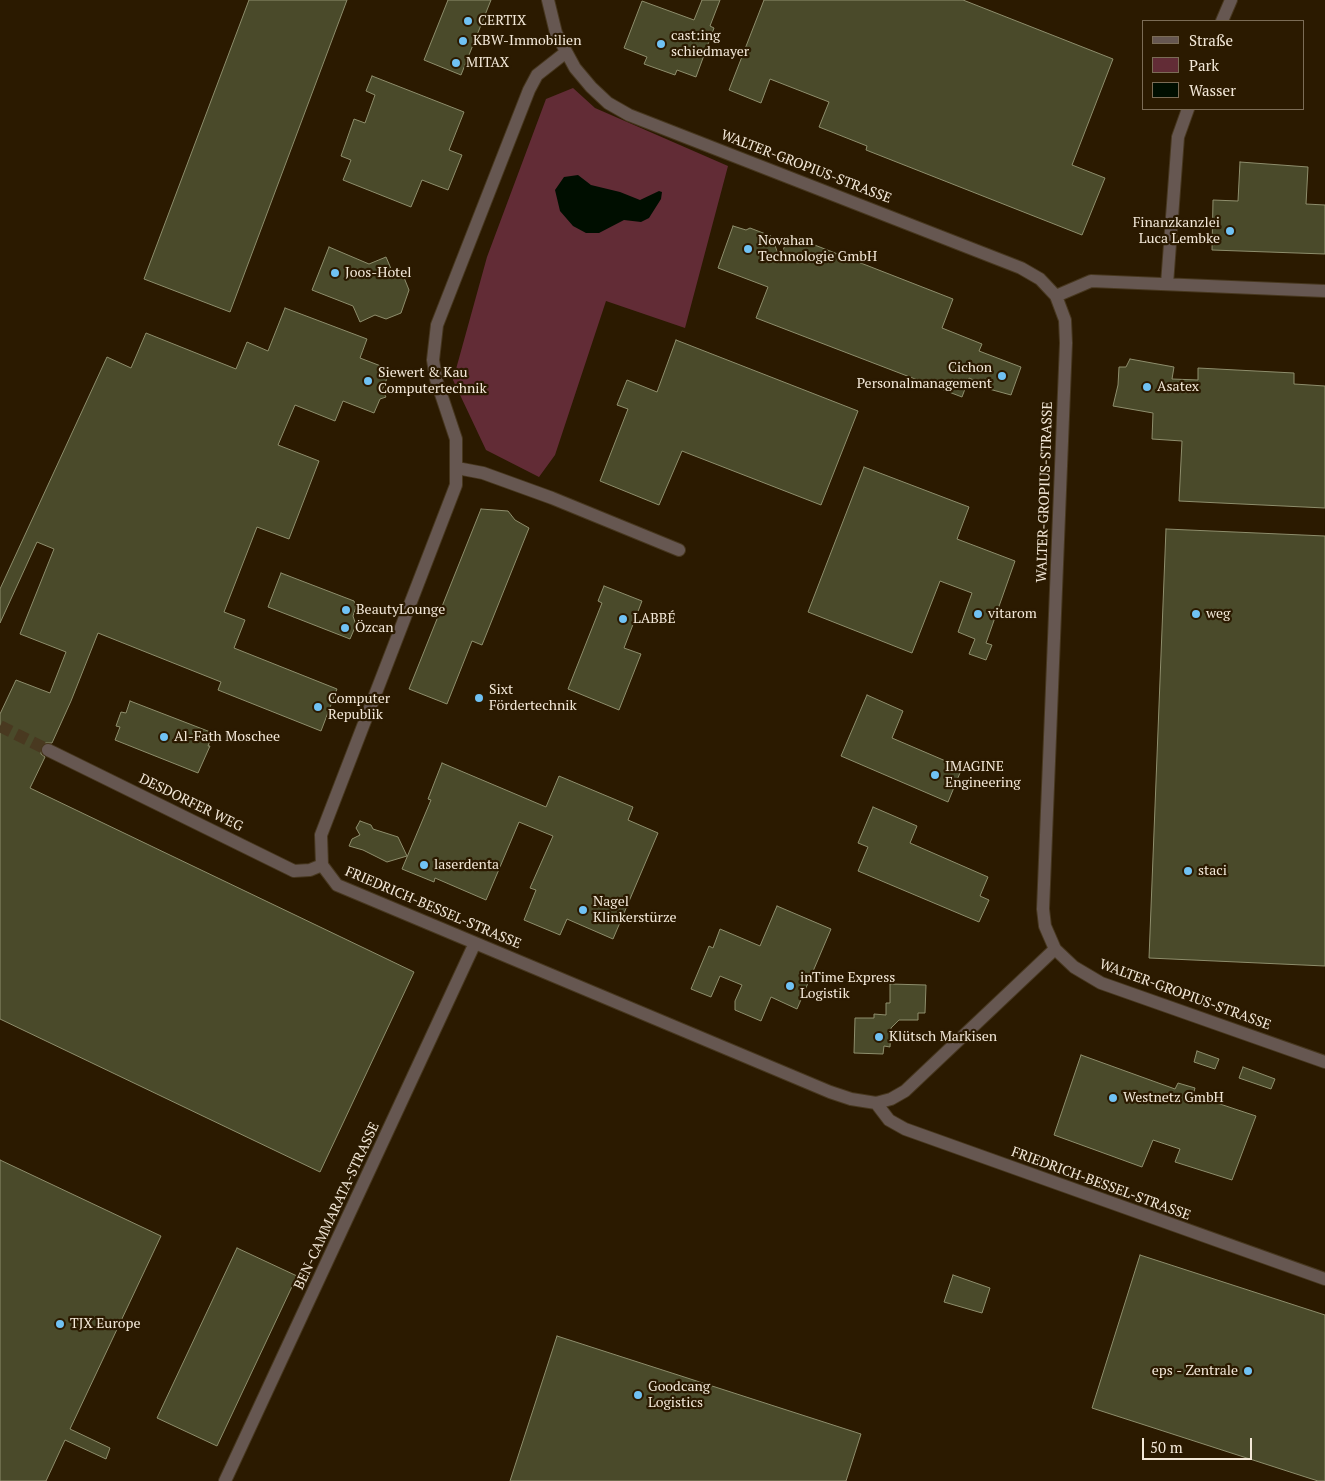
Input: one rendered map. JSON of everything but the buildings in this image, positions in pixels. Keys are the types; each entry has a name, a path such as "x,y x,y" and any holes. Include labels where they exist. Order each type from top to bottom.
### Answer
{"street":[{"name":"WALTER-GROPIUS-STRASSE","path":"548,0 554,26 565,53 591,87 608,103 629,115 1021,268 1040,279 1056,296 1065,320 1066,343 1043,909 1045,926 1054,949 1074,967 1101,983 1325,1062"},
{"path":"1222,20 1230,0"},
{"path":"322,865 321,835 456,485 458,468 456,439 436,379 433,360 437,325 529,90 537,75 546,66 565,53"},
{"path":"1167,284 1178,137 1188,110"},
{"path":"1056,296 1091,281 1325,292"},
{"path":"458,468 483,472 680,550"},
{"name":"DESDORFER WEG","path":"48,750 294,871 310,870 322,865"},
{"name":"FRIEDRICH-BESSEL-STRASSE","path":"322,865 330,879 337,885 830,1092 851,1099 876,1103 891,1099 905,1091 1054,949"},
{"name":"BEN-CAMMARATA-STRASSE","path":"224,1481 475,943"},
{"name":"FRIEDRICH-BESSEL-STRASSE","path":"876,1103 889,1120 905,1129 1325,1279"}],"green space":[{"path":"573,88 595,108 728,166 685,328 606,301 555,455 539,477 486,450 453,380 487,257 546,99"}],"water":[{"path":"578,175 591,185 620,192 640,200 659,191 662,192 661,199 649,218 641,222 624,220 599,233 586,233 573,226 560,211 555,190 564,177"}],"tunnel":[{"path":"0,726 48,750"}],"place":[{"name":"CERTIX","path":"468,21"},
{"name":"KBW-Immobilien","path":"463,41"},
{"name":"cast:ing schiedmayer","path":"661,44"},
{"name":"MITAX","path":"456,63"},
{"name":"Finanzkanzlei Luca Lembke","path":"1230,231"},
{"name":"Novahan Technologie GmbH","path":"748,249"},
{"name":"Joos-Hotel","path":"335,273"},
{"name":"Cichon Personalmanagement","path":"1002,376"},
{"name":"Siewert & Kau Computertechnik","path":"368,381"},
{"name":"Asatex","path":"1147,387"},
{"name":"BeautyLounge","path":"346,610"},
{"name":"vitarom","path":"978,614"},
{"name":"weg","path":"1196,614"},
{"name":"LABBÉ","path":"623,619"},
{"name":"Özcan","path":"345,628"},
{"name":"Sixt Fördertechnik","path":"479,698"},
{"name":"Computer Republik","path":"318,707"},
{"name":"Al-Fath Moschee","path":"164,737"},
{"name":"IMAGINE Engineering","path":"935,775"},
{"name":"laserdenta","path":"424,865"},
{"name":"staci","path":"1188,871"},
{"name":"Nagel Klinkerstürze","path":"583,910"},
{"name":"inTime Express Logistik","path":"790,986"},
{"name":"Klütsch Markisen","path":"879,1037"},
{"name":"Westnetz GmbH","path":"1113,1098"},
{"name":"TJX Europe","path":"60,1324"},
{"name":"eps - Zentrale","path":"1248,1371"},
{"name":"Goodcang Logistics","path":"638,1395"}]}
